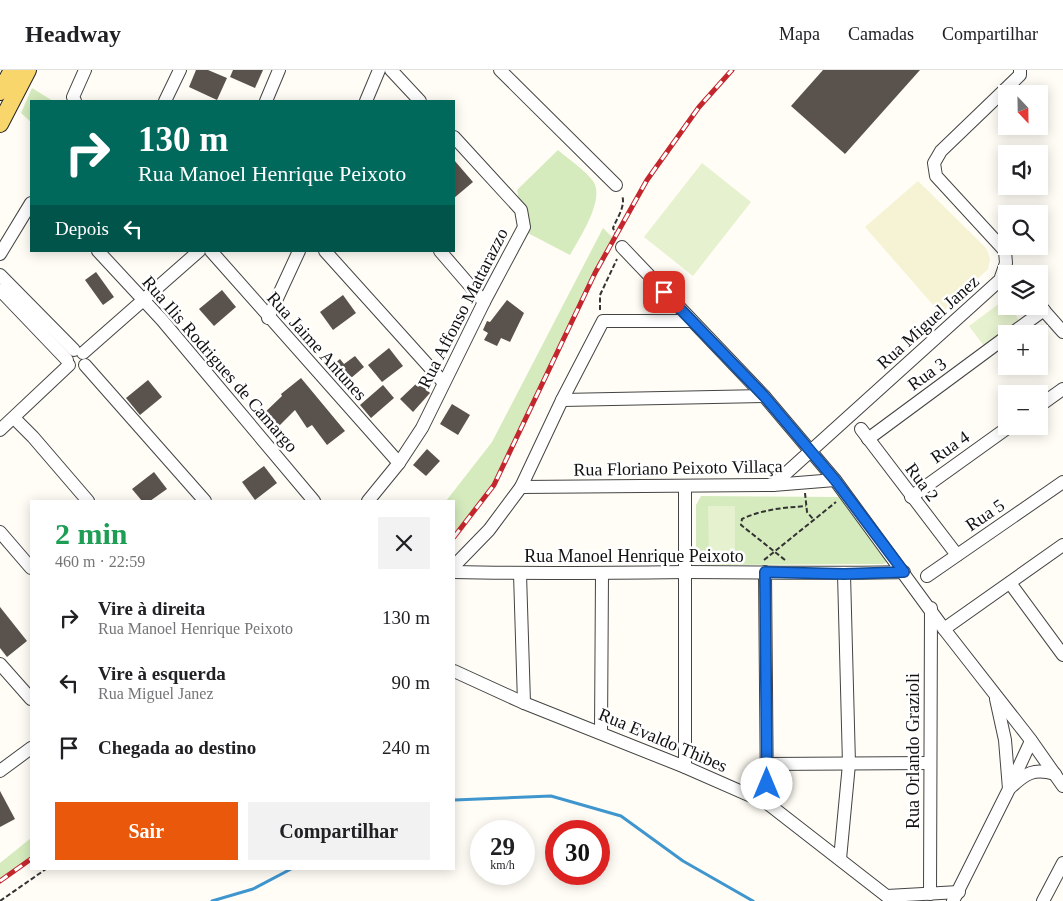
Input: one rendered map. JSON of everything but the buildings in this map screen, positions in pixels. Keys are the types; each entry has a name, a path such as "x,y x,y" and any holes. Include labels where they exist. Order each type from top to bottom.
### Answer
{"main road":[{"path":"0,92 12,70"},
{"path":"0,124 28,70"}],"street":[{"path":"74,99 85,70"},
{"path":"166,100 180,70"},
{"path":"266,100 279,70"},
{"path":"366,100 379,70"},
{"path":"391,70 419,100"},
{"path":"500,70 616,185"},
{"name":"Rua Miguel Janez","path":"1005,265 1005,251 936,176 934,163 941,152 1020,75 1020,70"},
{"name":"Rua Affonso Mattarazzo","path":"369,500 399,462 422,428 443,382 524,227 521,210 455,138"},
{"path":"0,254 30,205"},
{"path":"622,247 764,396 835,480 931,608 944,629 1031,741 1063,786"},
{"name":"Rua Ilis Rodrigues de Camargo","path":"99,252 144,300 313,500"},
{"path":"0,430 76,359 198,252"},
{"name":"Rua Jaime Antunes","path":"212,252 268,318 399,462"},
{"path":"268,318 299,252"},
{"path":"326,252 443,382"},
{"path":"441,252 484,302"},
{"path":"0,274 204,500"},
{"name":"Rua Miguel Janez","path":"773,485 998,287"},
{"path":"0,290 76,359"},
{"path":"1021,325 1032,315"},
{"path":"1048,315 1063,332"},
{"path":"455,565 489,530 521,487 562,400 602,322 691,321"},
{"name":"Rua 3","path":"865,434 998,343"},
{"path":"1048,400 1063,389"},
{"path":"562,400 764,396"},
{"path":"14,418 33,437 87,500"},
{"name":"Rua 2","path":"865,434 911,497 957,555"},
{"name":"Rua 4","path":"911,497 998,435"},
{"name":"Rua Floriano Peixoto Villaça","path":"521,487 684,487 773,485 835,480"},
{"name":"Rua 5","path":"927,576 1063,482"},
{"path":"684,487 685,767"},
{"path":"0,532 30,567"},
{"path":"944,629 1063,545"},
{"name":"Rua Manoel Henrique Peixoto","path":"455,572 520,574 765,572 844,574 904,572"},
{"path":"765,572 767,804"},
{"path":"520,574 524,704"},
{"path":"601,732 602,574"},
{"path":"840,859 849,764 844,574"},
{"path":"1010,583 1063,655"},
{"name":"Rua Orlando Grazioli","path":"930,894 931,608"},
{"path":"0,664 30,698"},
{"name":"Rua Evaldo Thibes","path":"455,671 524,704 601,732 767,804 890,898"},
{"path":"995,694 1005,740 1009,789"},
{"path":"890,898 930,894 956,896 1031,741"},
{"path":"0,771 30,749"},
{"path":"767,764 930,763"},
{"path":"1009,789 1021,778 1032,772 1043,770 1055,774"},
{"path":"1043,901 1063,863"}],"path":[{"path":"602,322 600,295 622,247 613,228 624,199 616,185"},
{"path":"805,483 807,512 814,520"},
{"path":"749,572 846,494"},
{"path":"800,573 741,525 742,519 757,512 771,508 806,506"},
{"path":"0,901 45,870"}],"shaded area":[{"path":"918,181 986,248 990,259 988,269 941,314 865,227"}],"green space":[{"path":"32,88 51,100 30,100 30,121 21,113"},
{"path":"558,150 586,173 596,188 594,208 585,229 570,255 522,230 517,190"},
{"path":"702,163 751,202 693,276 644,237"},
{"path":"603,228 614,239 595,273 494,485 455,536 455,500 447,500 492,442"},
{"path":"998,304 998,315 1015,315 1019,320 1012,325 998,325 998,336 984,346 969,326"},
{"path":"701,496 840,497 889,561 883,564 706,565 701,563 696,555 696,505"},
{"path":"708,506 735,506 735,557 709,557"},
{"path":"30,839 30,860 0,881 0,863"}],"waterway":[{"path":"455,800 551,796 621,816 683,861 753,901"},
{"path":"212,901 253,889 289,870"}],"railway":[{"path":"455,536 494,485 595,273 647,180 699,107 732,70"},
{"path":"0,881 30,860"}],"route":[{"path":"664,292 764,396 835,480 904,572 844,574 765,572 767,784"}]}
